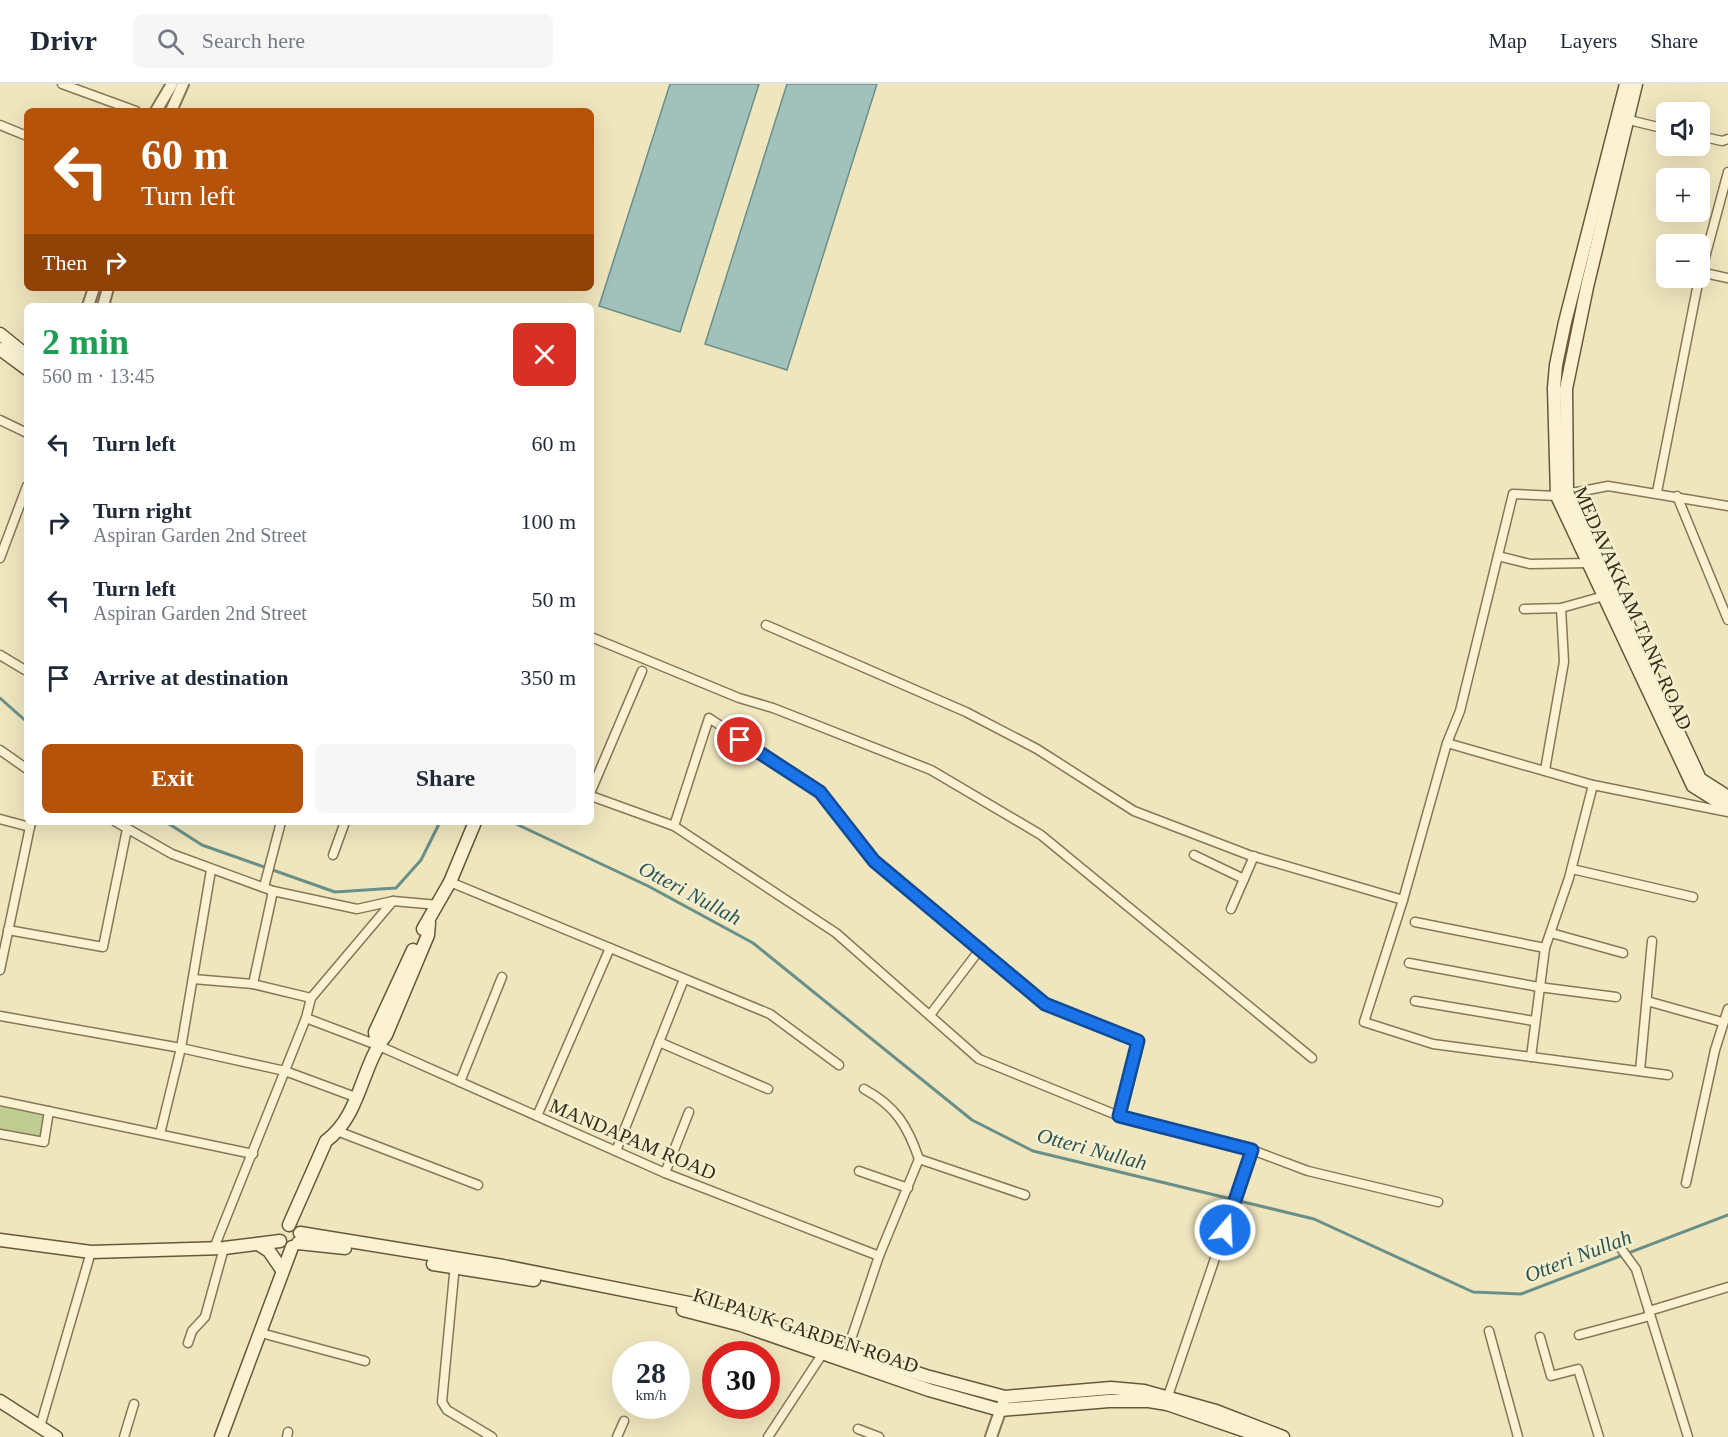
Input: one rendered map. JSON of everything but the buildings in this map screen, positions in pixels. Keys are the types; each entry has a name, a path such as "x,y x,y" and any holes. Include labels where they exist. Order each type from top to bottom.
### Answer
{"main road":[{"name":"MEDAVAKKAM TANK ROAD","path":"1626,84 1556,365 1554,388 1562,494 1604,596 1693,786 1728,810"},
{"name":"MEDAVAKKAM TANK ROAD","path":"1636,84 1587,287 1566,389 1562,494 1700,779 1728,796"},
{"path":"0,334 24,354"},
{"path":"0,349 24,367"},
{"path":"221,1437 261,1333 291,1237 326,1141 335,1133 358,1098 377,1045 375,1032 421,931 429,923 450,882 474,825"},
{"name":"KILPAUK GARDEN ROAD","path":"0,1240 91,1252 219,1248 258,1244 291,1237 455,1264 695,1313 741,1325 929,1390 1000,1410 1109,1401 1149,1401 1247,1434 1263,1437"},
{"path":"258,1244 269,1251 282,1270"},
{"name":"KILPAUK GARDEN ROAD","path":"455,1264 503,1266 714,1308 847,1351 1005,1396 1111,1389 1168,1396 1270,1430 1283,1437"},
{"path":"0,1401 56,1437"}],"street":[{"path":"62,84 128,108"},
{"path":"158,108 172,84"},
{"path":"172,108 183,84"},
{"path":"1629,120 1656,127"},
{"path":"0,124 24,135"},
{"path":"1710,138 1722,141 1728,139"},
{"path":"1710,238 1728,172"},
{"path":"1710,276 1728,278"},
{"path":"1657,492 1697,288"},
{"path":"0,420 24,432"},
{"path":"1668,1075 1433,1044 1364,1022 1403,900 1447,743 1468,684 1513,494 1562,494 1608,486 1657,492 1728,506"},
{"path":"0,558 24,494"},
{"path":"1677,496 1728,621"},
{"path":"1498,556 1530,564 1590,563"},
{"path":"1524,609 1561,608 1604,596"},
{"path":"1545,770 1564,662 1561,608"},
{"path":"766,625 976,717 1037,749 1134,811 1254,856 1403,900"},
{"path":"594,638 739,698 773,708 931,770 1041,835 1312,1058"},
{"path":"0,655 24,669"},
{"path":"594,784 642,671"},
{"path":"674,826 709,718 820,792 874,861 981,948 1045,1004 1138,1041 1119,1116"},
{"path":"1447,743 1593,785 1728,810"},
{"path":"0,750 24,767"},
{"path":"1531,1057 1545,948 1572,869 1593,785"},
{"path":"594,797 674,826 836,933 979,1059 1119,1116 1252,1150 1308,1172 1438,1202"},
{"path":"0,819 24,823"},
{"path":"0,970 30,825"},
{"path":"121,825 172,854 211,870 265,883 273,891 357,909 393,901 438,905"},
{"path":"265,883 280,825"},
{"path":"333,855 344,825"},
{"path":"8,930 103,946 127,829"},
{"path":"1194,855 1244,879"},
{"path":"1231,909 1254,856"},
{"path":"1572,869 1693,897"},
{"path":"160,1134 181,1048 211,870"},
{"path":"450,882 770,1014 839,1065"},
{"path":"253,984 273,891"},
{"path":"188,1343 192,1331 205,1317 219,1248 306,1018 311,998 393,901"},
{"path":"1415,922 1545,948"},
{"path":"1551,933 1623,953"},
{"path":"1640,1071 1652,941"},
{"path":"537,1116 610,948"},
{"path":"930,1015 981,948"},
{"path":"1409,963 1539,987 1616,997"},
{"path":"460,1082 502,978"},
{"path":"193,979 253,984 311,998"},
{"path":"615,1151 684,979"},
{"path":"1415,1001 1534,1021"},
{"path":"1647,1001 1722,1022"},
{"path":"1686,1183 1722,1022 1728,1009"},
{"path":"0,1016 181,1048 285,1071 358,1098"},
{"name":"MANDAPAM ROAD","path":"306,1018 377,1045 665,1173 879,1256"},
{"path":"659,1042 768,1089"},
{"path":"847,1351 879,1256 919,1159 906,1126 881,1098 864,1089"},
{"path":"0,1101 253,1154"},
{"path":"0,1134 44,1142 49,1111"},
{"path":"665,1173 689,1112"},
{"path":"335,1133 478,1185"},
{"path":"1168,1396 1252,1150"},
{"path":"919,1159 1025,1195"},
{"path":"859,1171 908,1188"},
{"path":"1617,1243 1635,1269 1688,1437"},
{"path":"40,1427 91,1252"},
{"path":"455,1264 442,1402 447,1410 490,1437"},
{"path":"1579,1335 1728,1287"},
{"path":"1489,1331 1518,1437"},
{"path":"261,1333 365,1361"},
{"path":"1540,1337 1551,1376 1578,1369 1599,1437"},
{"path":"768,1437 823,1353"},
{"path":"991,1437 1005,1396"},
{"path":"124,1437 134,1404"},
{"path":"617,1437 624,1421"},
{"path":"858,1429 879,1437"}],"green space":[{"path":"0,1106 44,1115 40,1136 0,1129"}],"water":[{"path":"670,84 759,84 680,332 599,306"},
{"path":"787,84 877,84 787,370 705,344"}],"waterway":[{"name":"Otteri Nullah","path":"0,698 24,719"},
{"name":"Otteri Nullah","path":"171,825 202,845 335,892 396,888 421,860 438,825"},
{"name":"Otteri Nullah","path":"518,825 648,886 753,943 972,1120 1033,1151 1314,1219 1473,1292 1521,1294 1728,1215"}],"route":[{"path":"740,740 820,792 874,861 981,948 1045,1004 1138,1041 1119,1116 1252,1150 1225,1230"}]}
